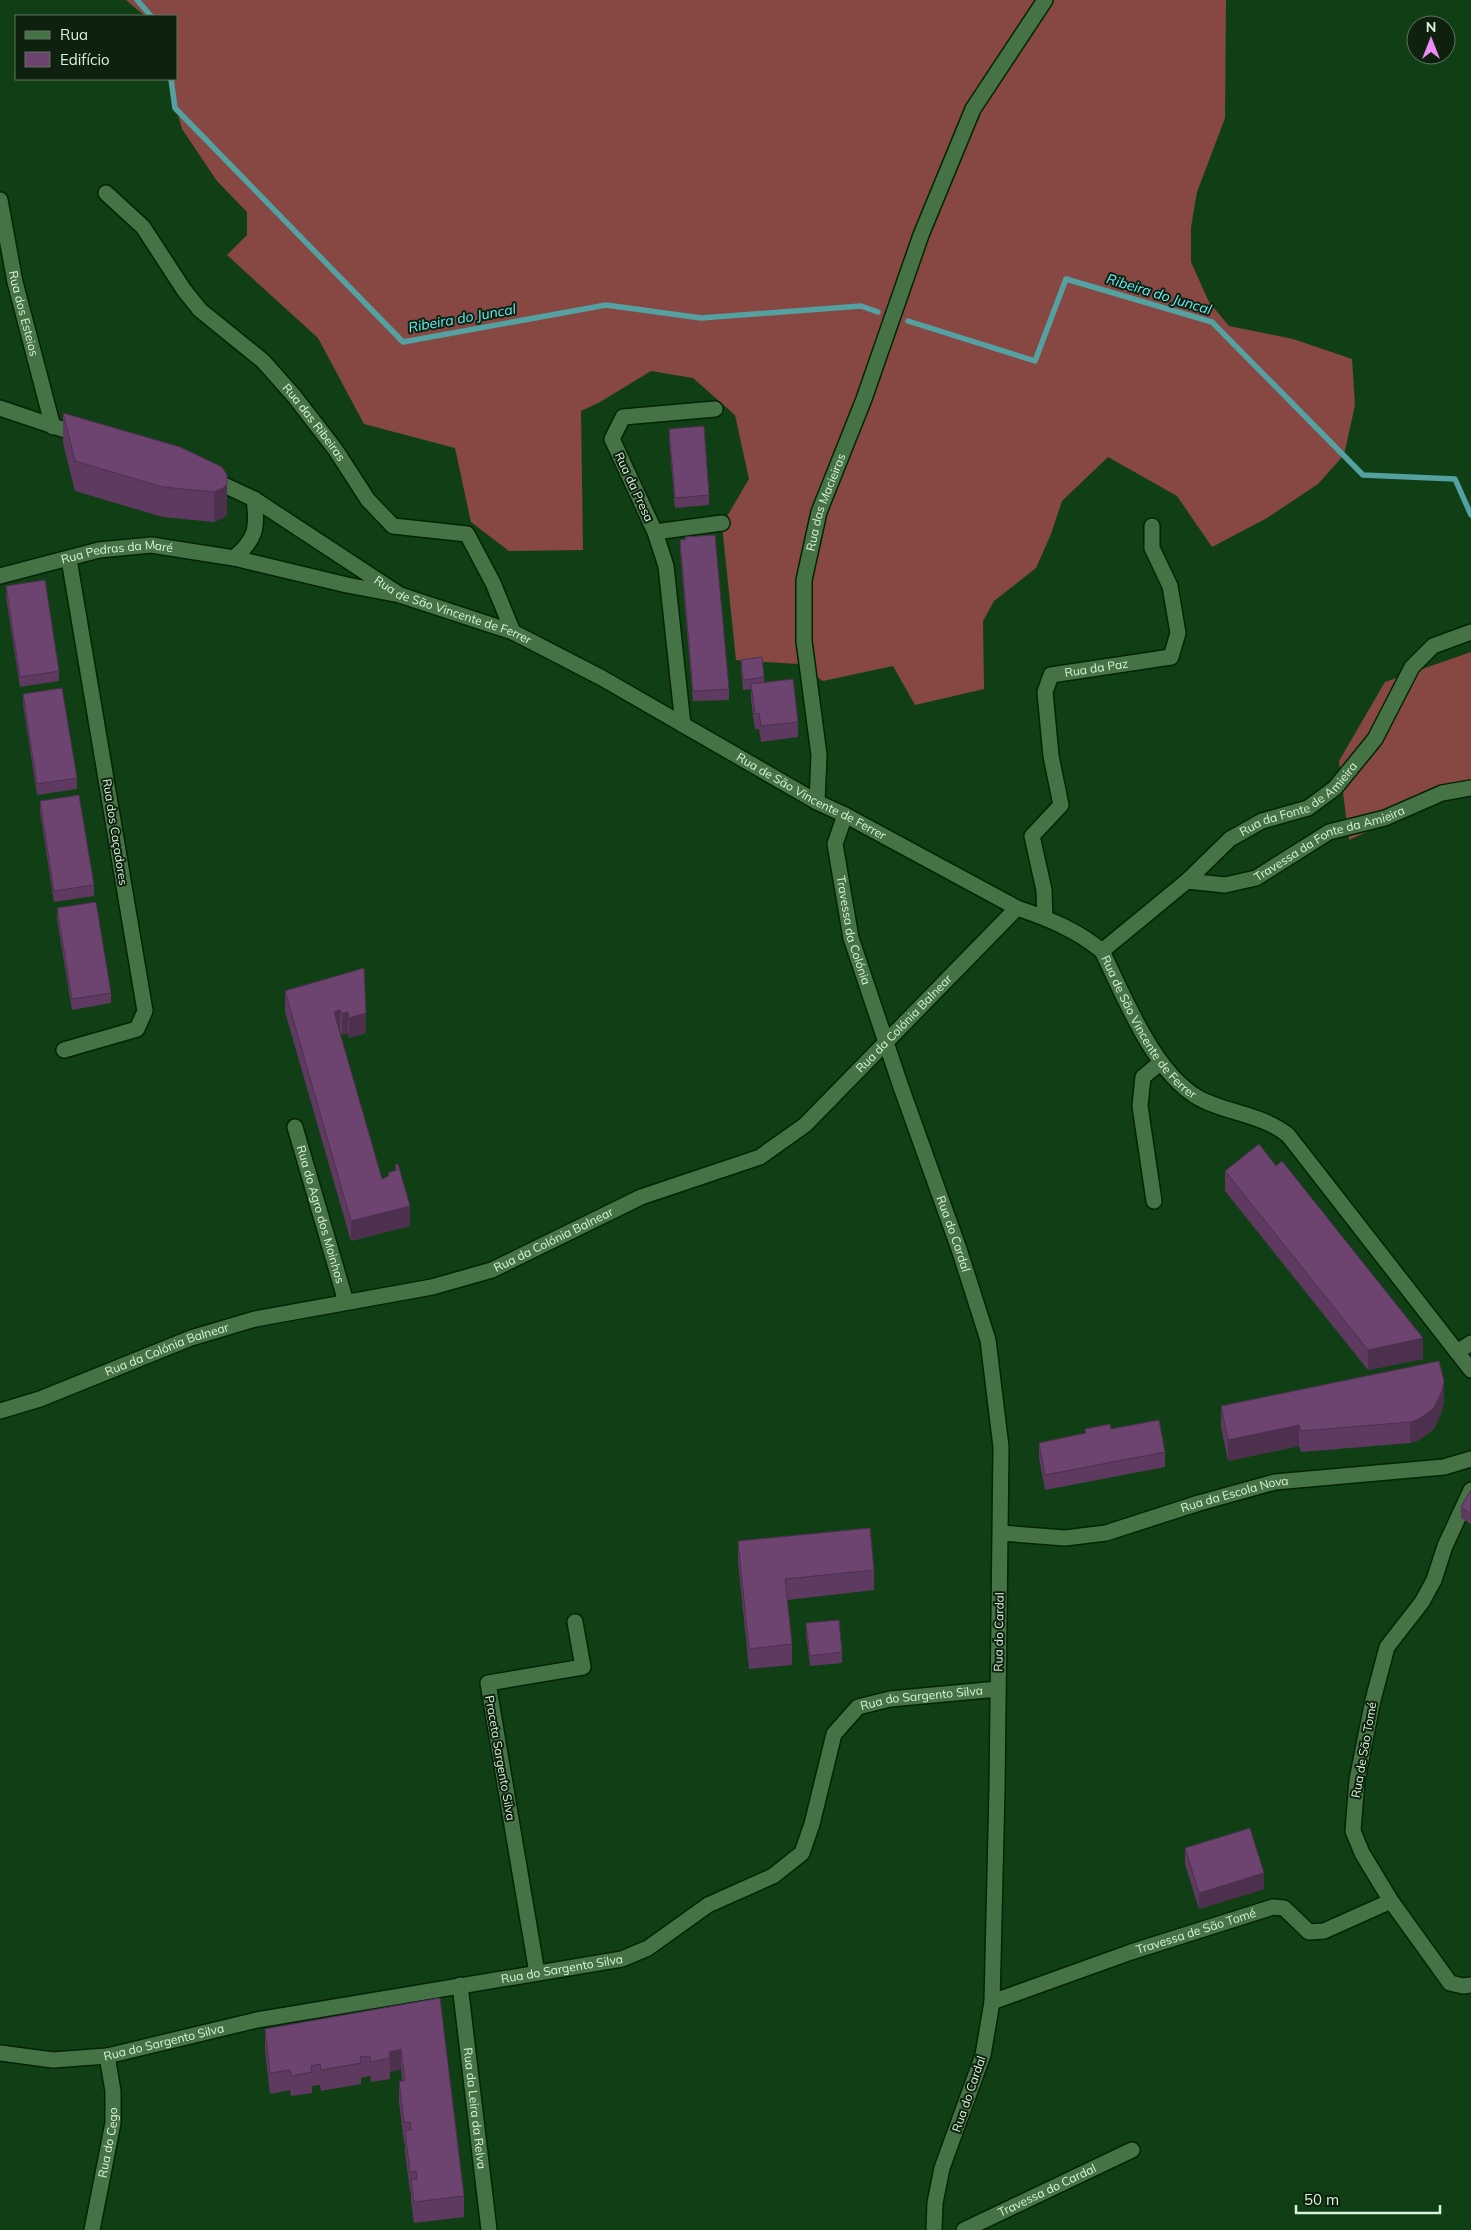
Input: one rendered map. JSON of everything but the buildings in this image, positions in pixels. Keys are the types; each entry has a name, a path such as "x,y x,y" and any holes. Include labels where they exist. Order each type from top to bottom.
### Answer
{"street":[{"name":"Rua das Macieiras","path":"818,802 819,755 804,641 804,580 819,512 864,399 922,235 973,109 1045,0"},
{"name":"Rua das Ribeiras","path":"106,193 143,227 184,290 200,310 263,361 294,396 335,449 368,500 393,526 467,534 493,583 513,632"},
{"name":"Rua dos Esteios","path":"0,200 16,282 54,427"},
{"path":"0,408 100,442"},
{"name":"Rua da Presa","path":"683,725 666,566 655,532 612,439 623,417 715,409"},
{"name":"Rua de São Vincente de Ferrer","path":"193,472 254,499 400,595 513,632 602,678 818,802 1017,908 1046,918 1091,942 1102,951 1160,1063 1173,1079 1187,1092 1206,1102 1275,1125 1288,1135 1471,1370"},
{"path":"234,558 244,550 254,536 257,519 254,499"},
{"name":"Rua da Presa","path":"655,532 722,524"},
{"name":"Rua da Paz","path":"1046,918 1044,890 1032,836 1061,805 1052,756 1044,692 1051,676 1171,657 1176,646 1178,633 1170,586 1152,548 1152,526"},
{"name":"Rua Pedras da Maré","path":"0,576 99,550 152,545 234,558 348,586 400,595"},
{"name":"Rua dos Caçadores","path":"64,1050 137,1029 144,1012 69,559"},
{"name":"Rua da Fonte de Amieira","path":"1102,951 1186,882 1230,840 1262,821 1308,808 1335,788 1375,739 1412,667 1433,646 1471,632"},
{"name":"Travessa da Fonte da Amieira","path":"1186,882 1225,885 1256,878 1329,832 1385,818 1442,793 1471,788"},
{"name":"Travessa da Colónia","path":"845,815 835,844 851,938 887,1043"},
{"name":"Rua da Colónia Balnear","path":"0,1410 40,1399 191,1338 255,1319 432,1287 492,1270 641,1198 760,1157 805,1125 1017,908"},
{"name":"Rua do Cardal","path":"887,1043 900,1088 959,1249 988,1340 1001,1447 992,2002 983,2056 942,2168 935,2203 934,2230"},
{"path":"1154,1201 1140,1106 1143,1077 1160,1063"},
{"name":"Rua do Agro dos Moinhos","path":"295,1127 346,1302"},
{"path":"1457,1352 1471,1343"},
{"name":"Rua da Escola Nova","path":"1001,1533 1065,1538 1106,1533 1199,1503 1275,1482 1444,1467 1471,1459"},
{"name":"Rua de São Tomé","path":"1471,1490 1445,1546 1434,1580 1422,1602 1387,1647 1373,1700 1357,1780 1353,1831 1362,1853 1392,1901 1450,1983 1464,1986 1471,1985"},
{"name":"Praceta Sargento Silva","path":"537,1973 488,1683 583,1667 575,1622"},
{"name":"Rua do Sargento Silva","path":"0,2053 53,2060 107,2056 257,2020 622,1959 648,1948 708,1905 773,1876 802,1853 812,1824 834,1734 858,1707 890,1699 998,1689"},
{"name":"Travessa de São Tomé","path":"992,2002 1131,1952 1272,1907 1284,1908 1309,1932 1324,1931 1392,1901"},
{"name":"Rua da Leira da Relva","path":"460,1985 489,2230"},
{"name":"Rua do Cego","path":"92,2230 113,2123 113,2091 107,2056"},
{"name":"Travessa do Cardal","path":"964,2230 1132,2150"}],"shaded area":[{"path":"126,0 1226,0 1225,118 1197,192 1191,227 1191,262 1209,302 1229,326 1293,339 1352,359 1355,405 1344,455 1318,484 1267,518 1212,547 1177,496 1108,457 1062,501 1051,534 1036,568 994,601 983,621 984,689 915,705 893,666 823,681 798,664 736,660 722,525 749,479 735,415 693,378 651,371 600,402 581,411 583,550 509,551 471,522 455,448 364,424 318,338 227,255 247,235 247,212 217,181 182,129 168,80 178,80 178,15 144,15"},
{"path":"1471,652 1471,792 1428,804 1349,840 1339,761 1385,682"}],"waterway":[{"name":"Ribeira do Juncal","path":"137,0 150,15"},
{"name":"Ribeira do Juncal","path":"171,80 175,108 403,342 606,305 701,318 861,306 878,312"},
{"name":"Ribeira do Juncal","path":"908,321 1035,361 1066,279 1212,322 1363,475 1455,479 1471,515"}]}
